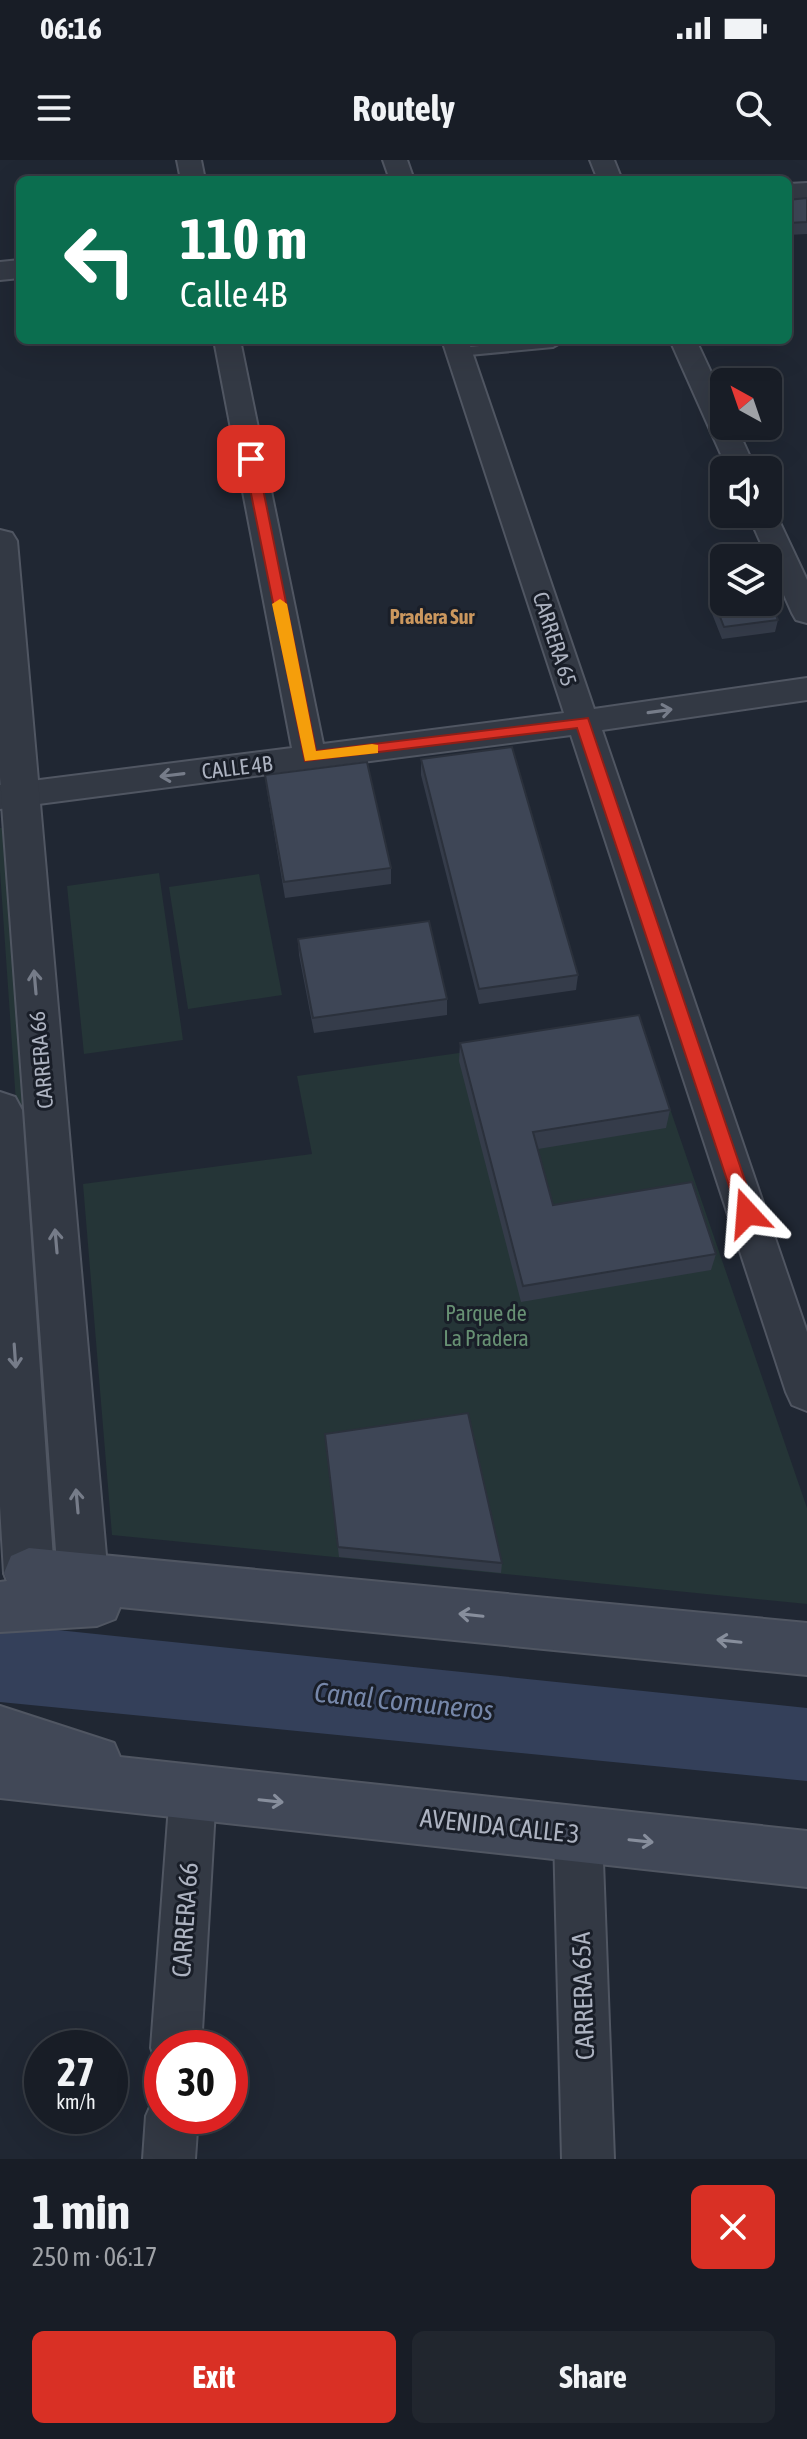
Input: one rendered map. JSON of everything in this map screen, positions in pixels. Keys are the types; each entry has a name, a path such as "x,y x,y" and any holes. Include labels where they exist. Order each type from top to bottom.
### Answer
{"main road":[{"path":"15,1590 83,1578 807,1649"},
{"path":"15,1590 235,1592"},
{"name":"AVENIDA CALLE 3","path":"0,1733 193,1792"},
{"name":"AVENIDA CALLE 3","path":"0,1771 807,1859"}],"street":[{"path":"228,344 310,757"},
{"path":"685,344 736,456"},
{"name":"CARRERA 65","path":"457,346 807,1392"},
{"path":"768,528 807,613"},
{"name":"CARRERA 66","path":"0,541 10,796 83,1578"},
{"name":"CALLE 4B","path":"10,796 583,722 807,689"},
{"name":"CARRERA 66","path":"0,1110 15,1590"},
{"name":"CARRERA 66","path":"177,2030 193,1792"},
{"name":"CARRERA 65A","path":"578,1834 588,2159"},
{"path":"169,2159 171,2134"}],"lane":[{"path":"457,346 521,344"}],"green space":[{"path":"11,827 62,1520 45,1523 0,871 0,828"},
{"path":"159,873 183,1040 84,1054 67,886"},
{"path":"259,874 282,995 188,1009 169,887"},
{"name":"Parque de La Pradera","path":"642,1027 807,1508 807,1604 112,1535 83,1184 312,1154 297,1076"}],"water":[{"name":"Canal Comuneros","path":"0,1624 807,1708 807,1781 0,1702"}],"building":[{"path":"807,198 807,222 792,223 792,200"},
{"path":"720,616 776,616 778,620 724,627"},
{"path":"512,747 578,975 479,989 421,759"},
{"path":"367,762 391,868 284,882 265,775"},
{"path":"429,921 447,999 313,1018 298,939"},
{"path":"639,1015 670,1110 533,1132 553,1205 692,1182 716,1254 523,1286 460,1043"},
{"path":"468,1413 502,1563 338,1547 325,1434"}],"slow traffic":[{"path":"280,604 310,757 372,749"}],"district":[{"name":"Pradera Sur","path":"432,617"}],"route":[{"path":"251,459 310,757 583,722 747,1213"}]}
